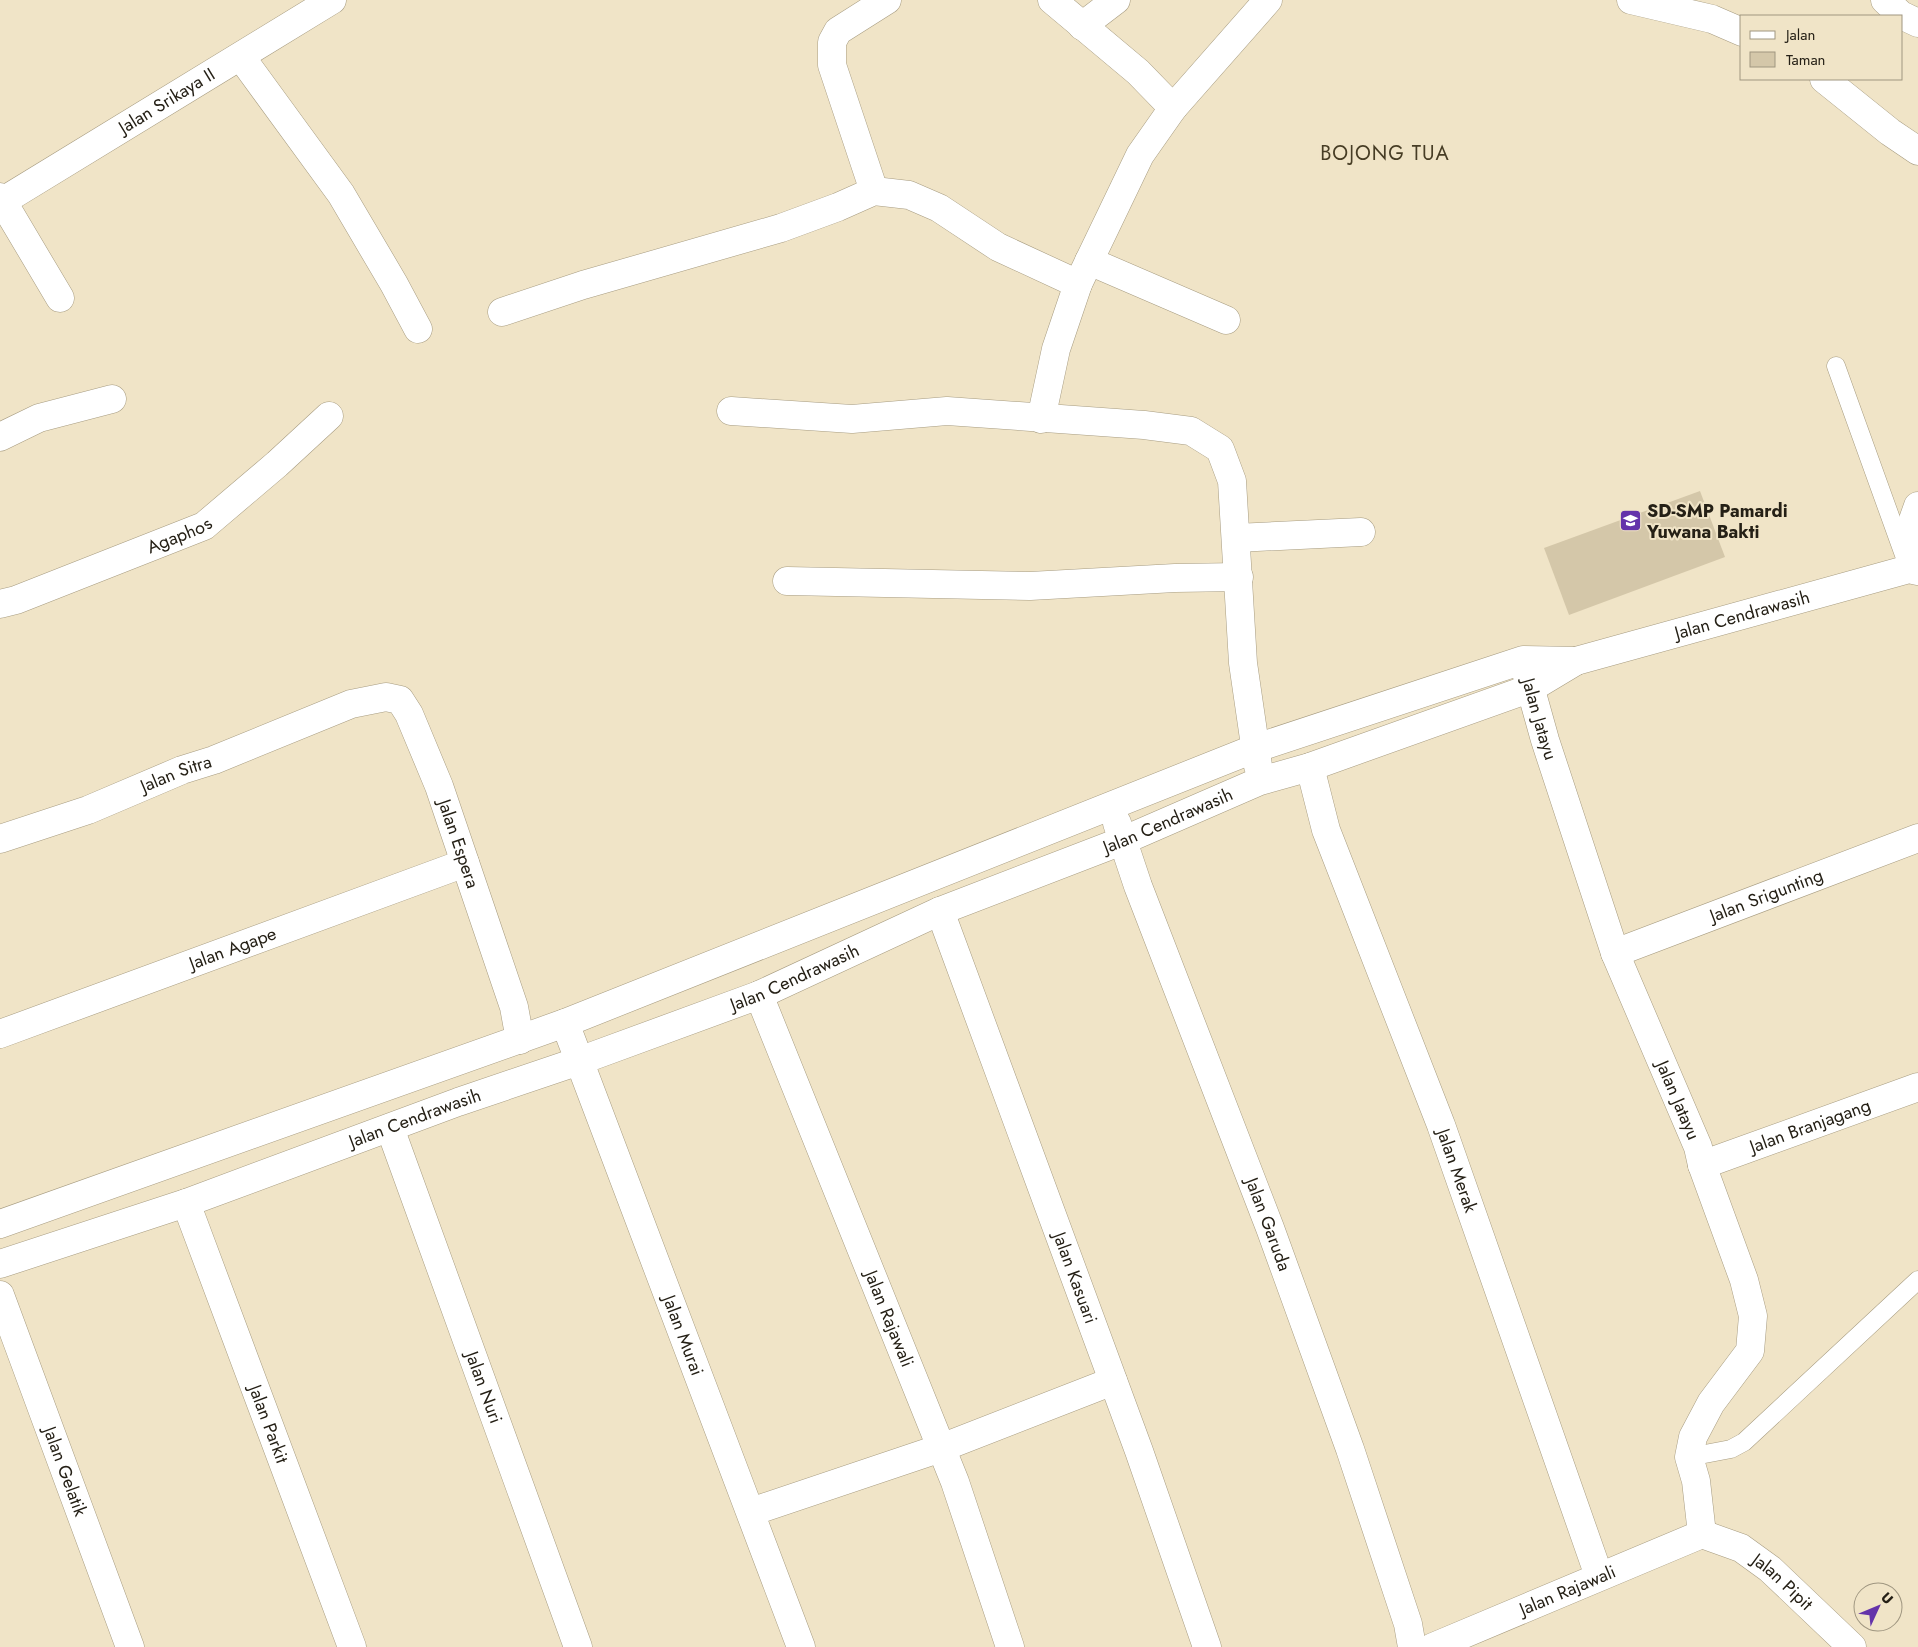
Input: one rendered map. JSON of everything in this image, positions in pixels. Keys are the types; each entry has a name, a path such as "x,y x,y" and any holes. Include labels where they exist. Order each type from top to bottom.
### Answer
{"street":[{"name":"Jalan Srikaya II","path":"1,199 241,57 332,0"},
{"path":"874,191 832,65 832,42 838,31 887,0"},
{"path":"1052,0 1138,72 1173,108"},
{"path":"1082,26 1116,0"},
{"path":"1041,419 1056,349 1084,273 1140,155 1173,108 1268,0"},
{"path":"1631,0 1712,19 1740,31"},
{"path":"1885,0 1901,15"},
{"path":"1903,16 1918,23"},
{"path":"241,57 341,194 418,329"},
{"path":"1825,80 1890,132 1918,151"},
{"path":"502,312 583,285 781,228 838,207 874,191 909,194 939,208 998,247 1226,320"},
{"path":"1,199 60,298"},
{"path":"0,436 39,418 112,399"},
{"path":"731,411 852,419 947,411 1041,419 1144,424 1191,430 1220,450 1232,481 1243,663 1260,781"},
{"name":"Agaphos","path":"0,604 53,586 204,526 277,464 329,416"},
{"path":"1914,569 1913,520 1918,506"},
{"path":"1236,538 1361,532"},
{"name":"Jalan Cendrawasih","path":"0,1264 186,1203 458,1102 579,1061 760,995 940,911 1122,841 1260,781 1310,767 1531,688 1576,661 1914,569"},
{"path":"787,581 1030,586 1175,578 1239,577"},
{"name":"Jalan Cendrawasih","path":"0,1224 565,1023 1256,748 1523,660 1576,661"},
{"name":"Jalan Jatayu","path":"1523,660 1542,730 1615,953 1698,1147 1702,1165 1744,1280 1753,1316 1750,1351 1711,1403 1692,1437 1689,1457 1696,1481 1702,1534"},
{"name":"Jalan Espera","path":"351,704 386,697 400,700 410,714 439,786 514,1007 520,1040"},
{"name":"Jalan Sitra","path":"0,839 88,810 156,780 214,760 351,704"},
{"name":"Jalan Merak","path":"1310,767 1326,830 1441,1125 1600,1576"},
{"name":"Jalan Garuda","path":"1111,805 1122,841 1270,1228 1347,1440 1408,1624 1412,1647"},
{"name":"Jalan Srigunting","path":"1615,953 1918,838"},
{"name":"Jalan Agape","path":"0,1034 465,863"},
{"name":"Jalan Kasuari","path":"940,911 1113,1381 1207,1647"},
{"name":"Jalan Rajawali","path":"760,995 955,1482 1010,1647"},
{"name":"Jalan Murai","path":"565,1023 801,1647"},
{"name":"Jalan Branjagang","path":"1702,1165 1918,1087"},
{"name":"Jalan Nuri","path":"390,1128 578,1647"},
{"name":"Jalan Parkit","path":"186,1203 352,1647"},
{"name":"Jalan Gelatik","path":"0,1295 130,1647"},
{"path":"751,1512 941,1448 1113,1381"},
{"name":"Jalan Rajawali","path":"1433,1647 1702,1534"},
{"name":"Jalan Pipit","path":"1702,1534 1741,1548 1770,1569 1852,1647"}],"lane":[{"path":"1836,366 1914,569"},
{"path":"1689,1457 1731,1449 1744,1442 1918,1280"}],"green space":[{"path":"1700,491 1725,557 1569,615 1544,548"}],"place":[{"name":"SD-SMP Pamardi Yuwana Bakti","path":"1631,521"}],"district":[{"name":"BOJONG TUA","path":"1385,153"}]}
